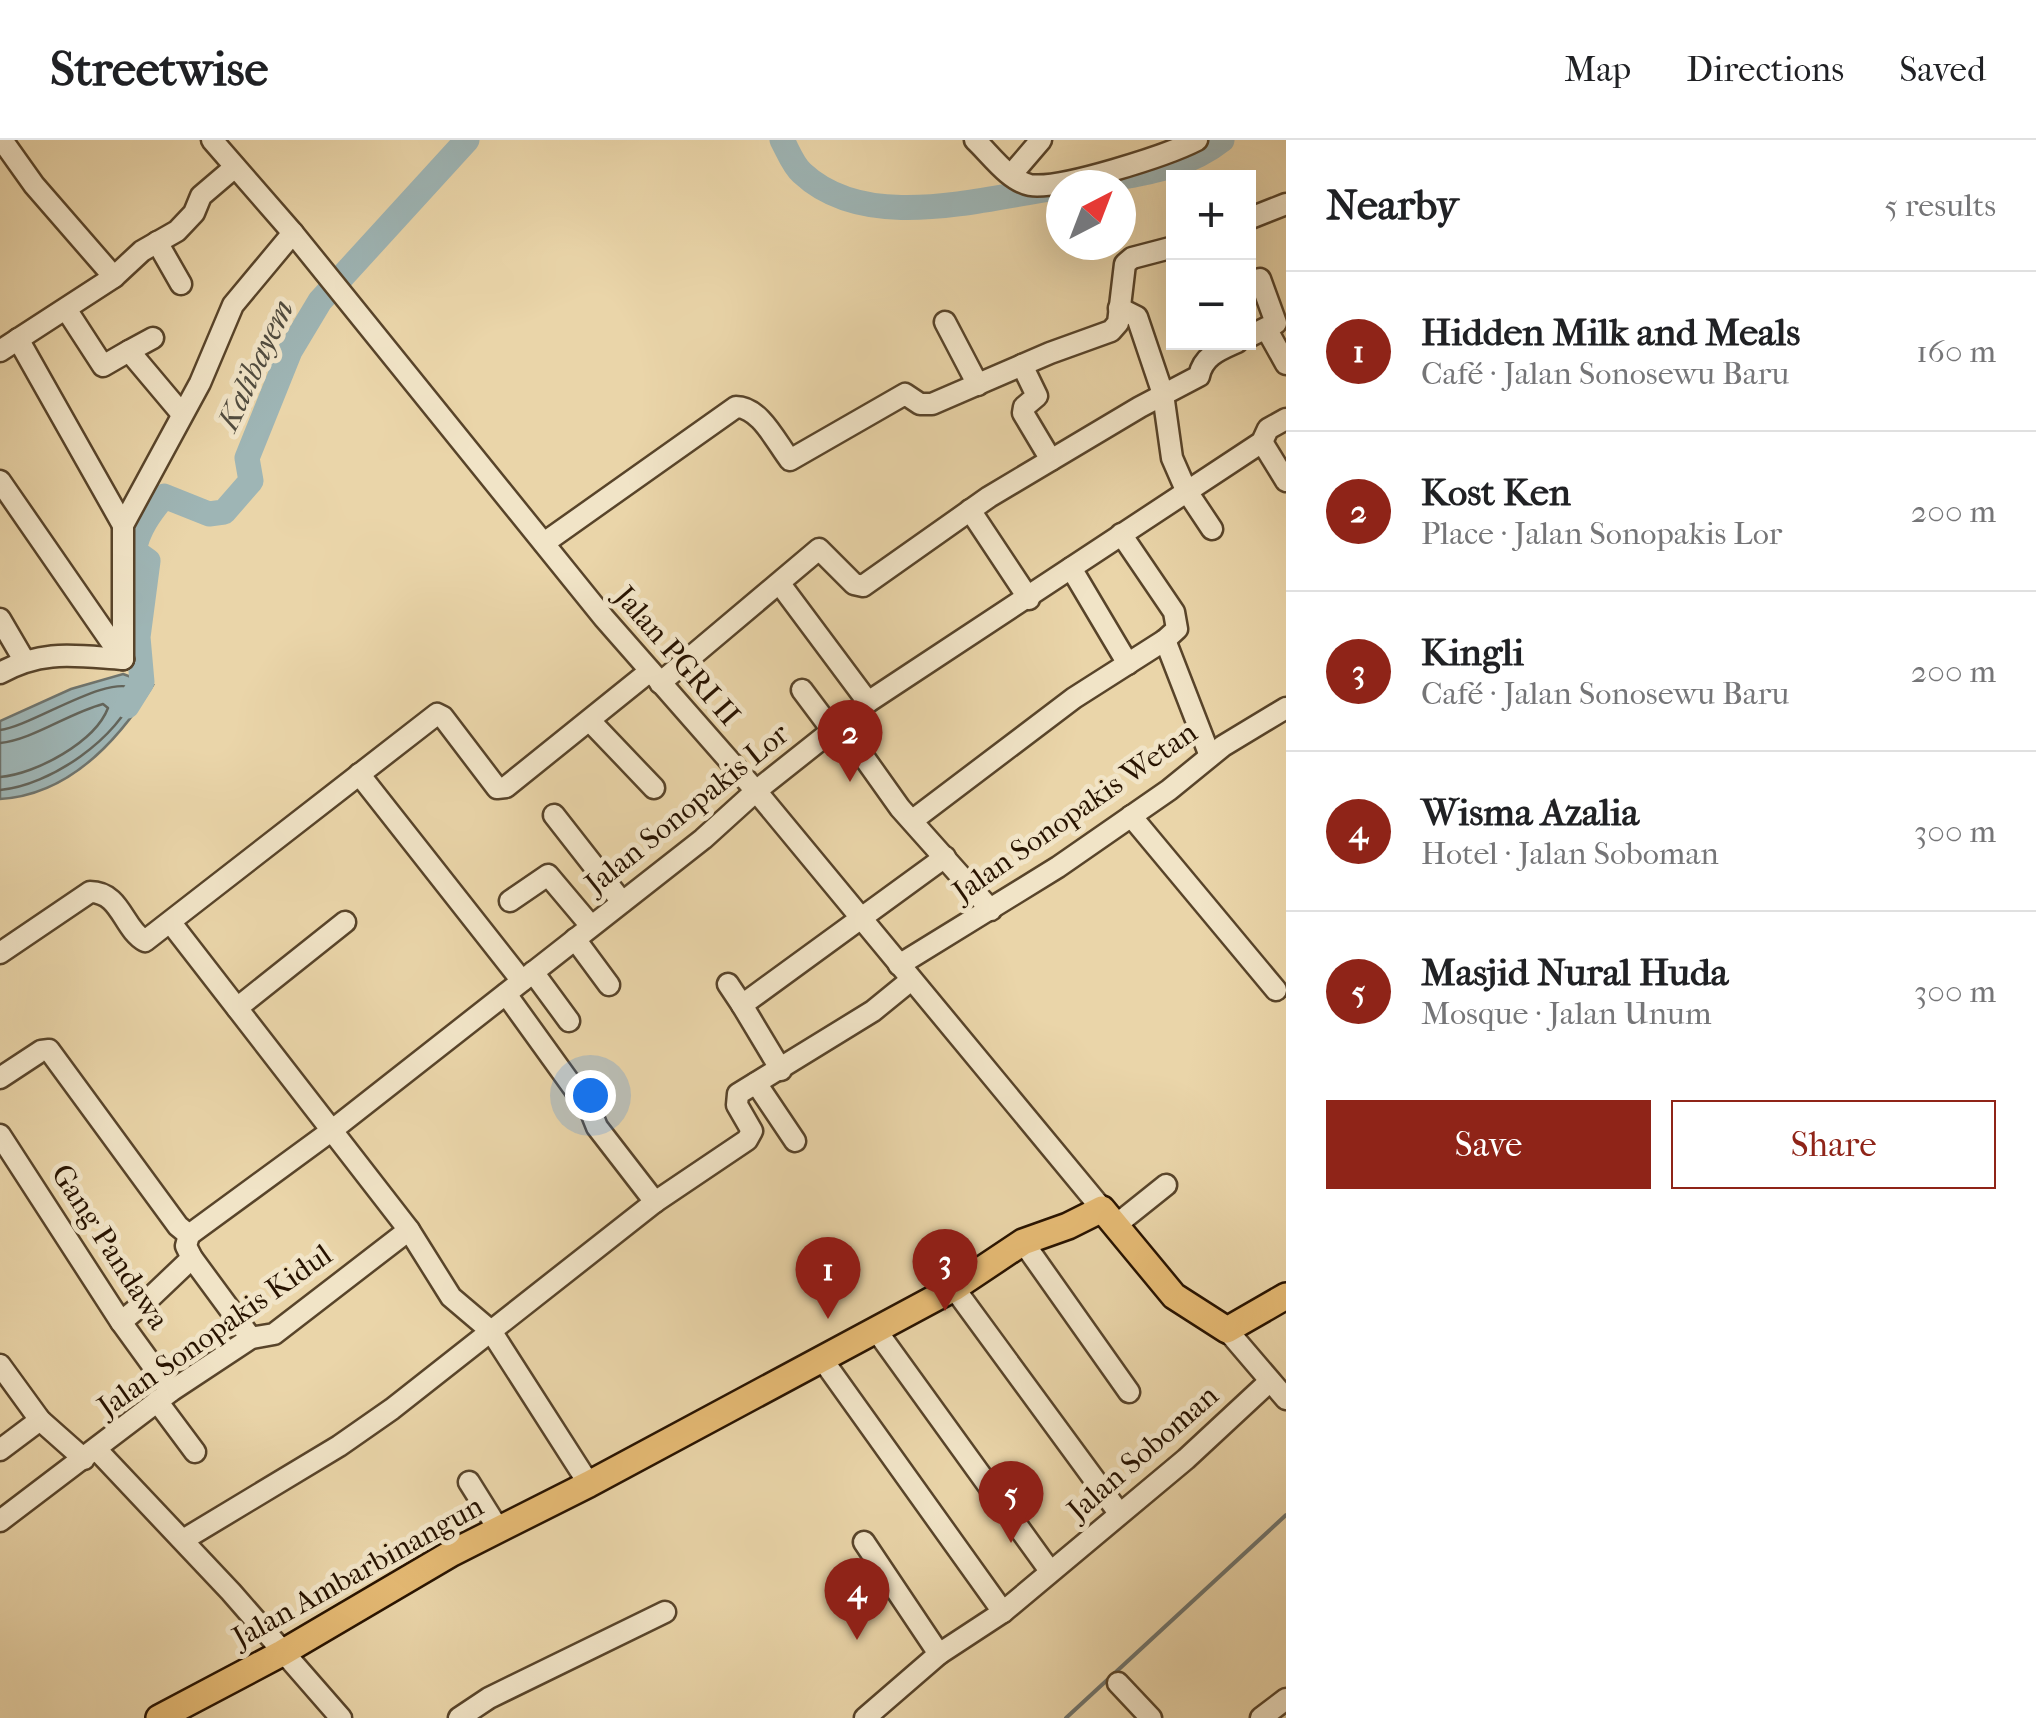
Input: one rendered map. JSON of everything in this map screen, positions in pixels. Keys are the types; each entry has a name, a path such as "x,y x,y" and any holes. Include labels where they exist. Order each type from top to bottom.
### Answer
{"main road":[{"name":"Jalan Ambarbinangun","path":"160,1718 192,1710 282,1652 452,1553 954,1288 1023,1242 1109,1217"},
{"path":"1109,1217 1174,1296 1227,1330 1286,1296"}],"street":[{"name":"Jalan PGRI II","path":"212,140 293,232 655,677 756,791 1109,1217"},
{"path":"975,140 1011,175 1031,185 1061,182 1151,160 1197,140"},
{"path":"1011,175 1041,140"},
{"path":"3,150 114,277"},
{"path":"123,525 9,345 114,277 177,230 194,214 202,196 236,167"},
{"path":"1256,216 1286,204"},
{"path":"123,659 123,525 200,383 233,306 293,232"},
{"path":"157,242 180,284"},
{"path":"544,543 736,407 750,409 790,460 906,394 929,405 1112,331 1118,323 1125,264 1132,258 1166,249"},
{"path":"1260,280 1269,329 1286,364"},
{"path":"66,308 103,366 153,338"},
{"path":"1119,308 1137,317 1163,394 1172,458 1186,490 1212,529"},
{"path":"945,322 978,385"},
{"path":"0,953 90,892 111,898 145,941 437,714 497,788 502,788 780,584 819,549 854,584 862,586 970,510 1199,376 1201,365 1222,350"},
{"path":"129,351 182,414"},
{"path":"1022,365 1037,395 1023,413 1051,460"},
{"name":"Jalan Sonopakis Lor","path":"190,1235 331,1131 704,839 756,791 868,702 1262,442 1268,429 1286,418"},
{"path":"1262,442 1286,480"},
{"path":"0,481 123,659"},
{"path":"970,510 1029,599"},
{"path":"1121,534 1174,612 1171,634 1210,756"},
{"path":"1072,568 1128,664"},
{"path":"780,584 868,702"},
{"path":"0,619 24,660"},
{"path":"914,820 1074,698 1171,634"},
{"path":"0,673 24,660 64,654 123,659"},
{"path":"802,690 991,910"},
{"name":"Jalan Sonopakis Wetan","path":"756,1084 873,1012 905,972 1132,816 1210,756 1286,708"},
{"path":"590,721 654,788"},
{"path":"359,774 520,982 598,1126 656,1202"},
{"path":"554,816 622,902"},
{"path":"1132,816 1276,990"},
{"path":"742,1005 945,857"},
{"path":"510,901 548,875 610,985"},
{"path":"237,1008 345,922"},
{"path":"172,923 409,1230 451,1297 490,1331 589,1484"},
{"path":"520,982 569,1021"},
{"path":"728,984 781,1070"},
{"path":"0,1078 44,1050 54,1055 178,1226 190,1235 186,1246 192,1258 250,1338"},
{"path":"183,1540 339,1446 656,1202 752,1135 736,1098 756,1084 795,1141"},
{"name":"Gang Pandawa","path":"0,1136 121,1322 195,1452"},
{"path":"1109,1217 1166,1185"},
{"name":"Jalan Sonopakis Kidul","path":"0,1521 164,1396 250,1338 274,1334 409,1230"},
{"path":"1023,1242 1129,1392"},
{"path":"121,1322 192,1258"},
{"path":"954,1288 1119,1512"},
{"path":"876,1330 1050,1571"},
{"path":"1227,1330 1286,1399"},
{"path":"822,1359 1003,1612"},
{"path":"0,1365 40,1420 90,1455 183,1540 341,1718"},
{"name":"Jalan Soboman","path":"865,1718 939,1654 1003,1612 1186,1460 1270,1381"},
{"path":"0,1450 40,1420"},
{"path":"469,1482 499,1530"},
{"path":"864,1542 939,1654"},
{"path":"460,1718 506,1690 665,1612"},
{"path":"1118,1683 1150,1718"},
{"path":"1261,1718 1286,1700"}],"water":[{"path":"123,674 153,685 108,744 70,776 25,795 0,799 0,721 71,689"}],"waterway":[{"name":"Kalibayem","path":"127,706 142,682 138,637 148,561 134,551 145,522 164,496 209,514 224,512 251,481 247,458 290,351 320,301 467,140"},
{"name":"Kalibayem","path":"782,140 802,173 828,191 858,202 924,207 1046,190"},
{"name":"Kalibayem","path":"1136,174 1180,163 1222,140"},
{"path":"1066,1718 1286,1515"}],"place":[{"name":"Kost Ken","path":"850,782"},
{"name":"Kingli","path":"945,1311"},
{"name":"Hidden Milk and Meals","path":"828,1319"},
{"name":"Masjid Nural Huda","path":"1011,1543"},
{"name":"Wisma Azalia","path":"857,1640"}]}
